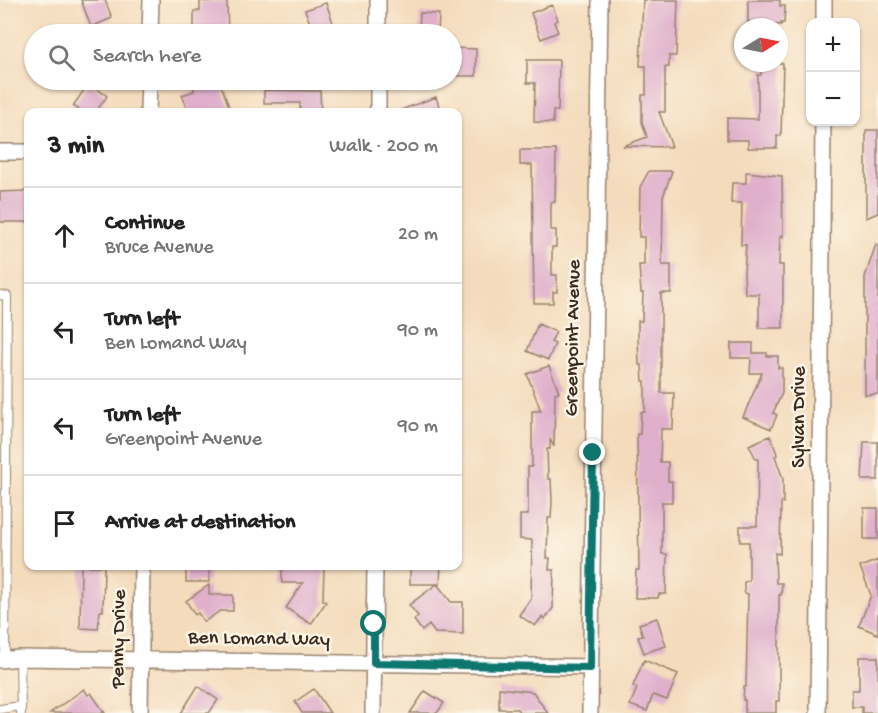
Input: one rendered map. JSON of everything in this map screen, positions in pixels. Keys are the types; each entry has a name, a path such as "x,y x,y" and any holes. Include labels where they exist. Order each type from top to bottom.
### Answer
{"street":[{"path":"150,24 151,0"},
{"path":"378,0 378,24"},
{"name":"Greenpoint Avenue","path":"590,713 600,0"},
{"path":"824,0 824,18"},
{"path":"148,108 149,90"},
{"path":"378,90 378,108"},
{"name":"Sylvan Drive","path":"818,713 823,126"},
{"path":"0,152 24,152"},
{"name":"Penny Drive","path":"140,713 142,570"},
{"path":"373,713 375,570"},
{"name":"Ben Lomand Way","path":"8,659 141,658 590,668"}],"lane":[{"path":"0,295 7,296 3,421 4,626 8,659 21,709 0,709"}],"building":[{"path":"81,0 105,0 112,18 98,24 90,24"},
{"path":"643,0 678,0 676,56 669,56 669,67 665,67 665,112 659,112 672,147 623,146 647,137 642,122 642,95 646,95 646,66 640,66"},
{"path":"748,0 780,0 780,6 785,6 784,18 748,18"},
{"path":"200,1 227,2 228,24 194,24 194,11 200,11"},
{"path":"326,3 334,24 310,24 305,10"},
{"path":"552,5 558,20 554,22 558,32 541,39 531,13"},
{"path":"420,13 439,14 438,24 419,24"},
{"path":"462,48 476,49 476,76 462,76"},
{"path":"527,60 559,60 558,111 553,111 553,123 534,122 535,83 527,83"},
{"path":"761,72 783,72 781,136 777,136 777,148 748,148 748,140 727,140 727,118 758,119 758,75 761,75"},
{"path":"84,90 99,90 107,96 99,108 73,106"},
{"path":"223,90 230,108 187,108 182,95 194,91"},
{"path":"264,90 320,91 321,108 300,108 300,103 264,103"},
{"path":"436,97 440,108 406,108"},
{"path":"866,130 878,130 878,213 866,218"},
{"path":"520,150 556,150 555,202 551,202 551,230 556,230 556,247 552,247 552,275 557,275 557,292 553,292 553,303 534,303 532,165 520,165"},
{"path":"649,171 672,171 663,197 662,265 671,265 671,293 661,293 661,393 674,393 673,429 661,429 660,462 668,462 668,481 672,481 672,502 662,502 662,554 667,554 666,594 659,594 658,598 635,598 636,570 639,570 637,434 640,434 641,412 645,412 645,381 643,381 642,365 639,365 638,338 638,321 642,321 643,293 641,293 639,265 644,265 644,237 639,237 640,187"},
{"path":"746,172 782,176 783,237 780,237 779,265 783,265 783,328 759,328 759,294 745,294 746,245 741,245 742,203 731,203 732,183 746,183"},
{"path":"24,191 24,222 0,222 0,192"},
{"path":"876,244 878,245 878,394 865,395 865,277"},
{"path":"538,324 556,332 551,342 555,344 548,360 527,351"},
{"path":"731,343 753,343 753,353 778,356 778,368 782,368 782,393 773,413 777,415 771,429 743,417 762,373 750,373 751,358 731,358"},
{"path":"549,366 559,392 555,393 554,447 550,439 550,449 547,449 548,479 551,479 552,501 551,518 548,518 547,558 550,558 549,570 554,570 553,608 545,619 542,617 535,626 519,615 531,598 532,540 520,539 520,515 528,515 528,467 532,467 532,411 541,411 527,374"},
{"path":"770,436 783,479 780,554 775,553 776,583 782,583 781,595 779,595 779,701 776,701 776,713 745,713 745,700 743,700 744,687 746,687 748,594 744,593 744,582 749,581 749,542 740,542 740,526 757,526 758,459 749,445"},
{"path":"864,442 878,442 878,480 862,480"},
{"path":"864,508 878,508 878,539 864,539"},
{"path":"878,560 878,634 859,626 871,595 860,567"},
{"path":"81,570 104,570 103,611 100,611 98,629 80,628"},
{"path":"186,570 209,570 209,582 186,582"},
{"path":"282,570 324,570 323,600 326,602 311,624 286,608 303,583 282,583"},
{"path":"410,570 441,570 440,584 410,584"},
{"path":"437,584 451,602 463,602 463,634 435,633 429,625 422,631 414,620 418,616 409,605"},
{"path":"209,585 209,595 233,595 233,611 220,611 204,622 198,613 195,615 186,601"},
{"path":"657,618 666,646 644,653 638,637 643,636 639,624"},
{"path":"859,657 878,657 878,713 862,713 862,707 852,707 852,690 859,690"},
{"path":"644,660 678,674 667,700 653,695 647,711 630,705 637,688 633,686"},
{"path":"198,686 218,700 209,713 181,713"},
{"path":"499,688 533,692 548,713 520,713 517,709 499,709"},
{"path":"84,689 88,695 91,693 105,713 50,713"},
{"path":"314,689 330,713 302,713 295,702"},
{"path":"425,691 444,703 437,713 410,713"}],"route":[{"path":"374,624 374,663 590,668 593,453"}]}
